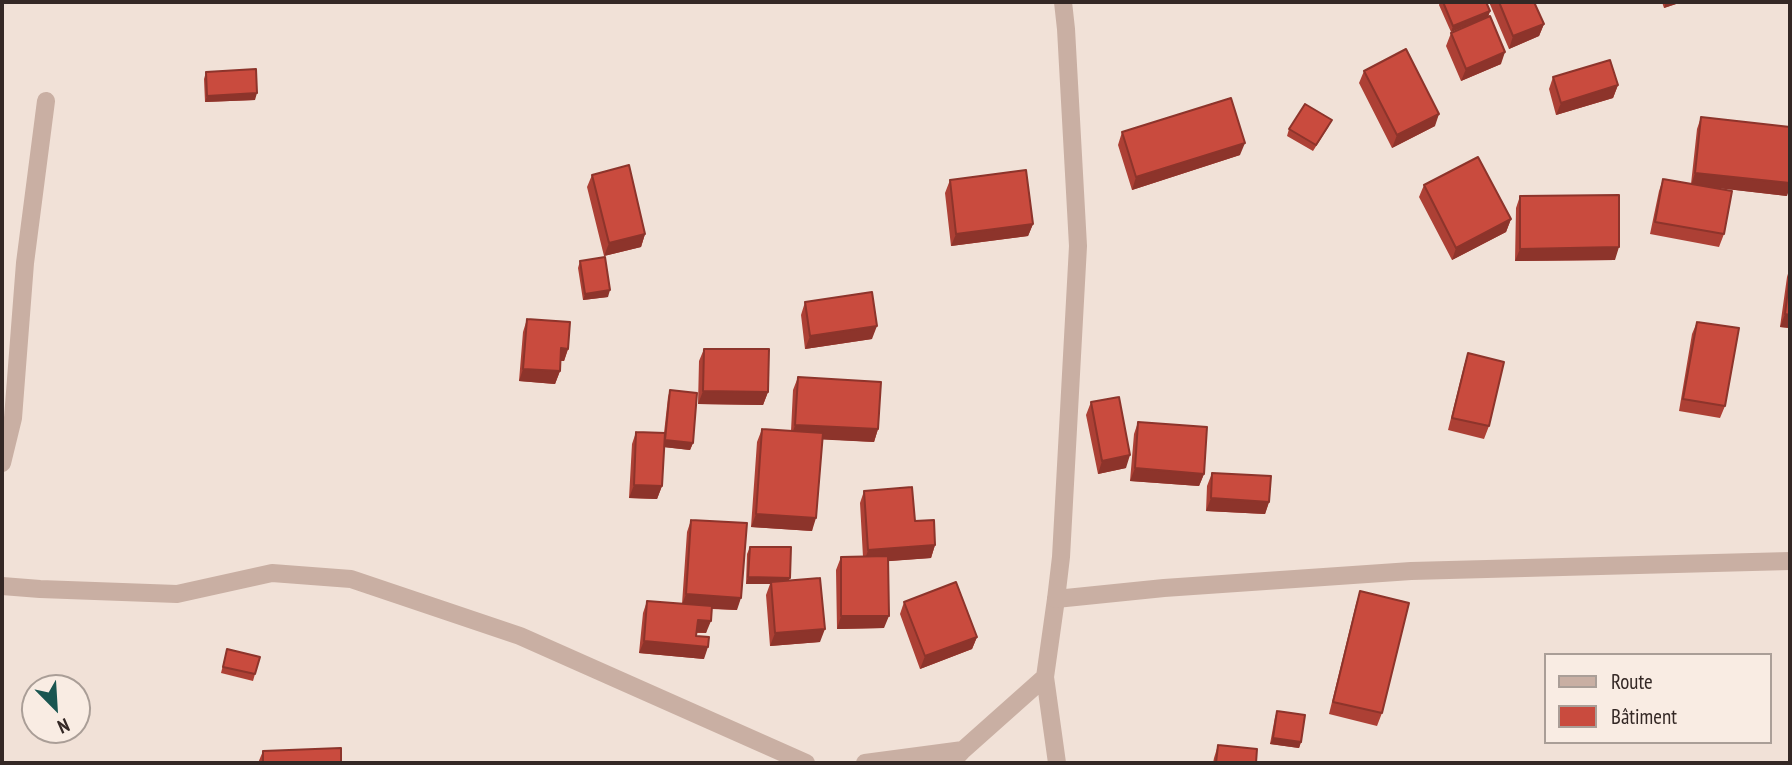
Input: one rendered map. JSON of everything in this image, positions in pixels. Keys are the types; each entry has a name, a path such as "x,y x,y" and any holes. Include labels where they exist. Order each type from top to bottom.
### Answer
{"street":[{"path":"1057,763 1045,677 1061,557 1078,246 1063,2"},
{"path":"2,463 13,418 25,263 46,101"},
{"path":"1056,600 1164,588 1411,571 1790,561"},
{"path":"2,586 177,594 272,573 351,579 520,636 806,763"},
{"path":"865,763 957,757 1045,677"}],"building":[{"path":"1443,2 1486,2 1490,11 1453,26"},
{"path":"1499,2 1534,2 1544,24 1513,36"},
{"path":"1490,16 1505,52 1466,69 1451,33"},
{"path":"1406,49 1439,114 1397,135 1364,71"},
{"path":"1610,60 1618,85 1561,103 1553,77"},
{"path":"256,69 257,93 207,96 206,72"},
{"path":"1231,98 1245,143 1136,177 1122,132"},
{"path":"1305,104 1332,120 1316,145 1289,129"},
{"path":"1701,117 1790,127 1790,183 1695,173"},
{"path":"1478,157 1511,219 1456,248 1424,185"},
{"path":"629,165 645,234 609,243 592,175"},
{"path":"1026,170 1033,224 956,234 950,180"},
{"path":"1663,179 1732,191 1724,234 1655,222"},
{"path":"1619,195 1619,247 1520,249 1520,196"},
{"path":"605,257 610,290 585,294 580,261"},
{"path":"1790,273 1790,315 1785,314"},
{"path":"872,292 877,326 810,336 805,302"},
{"path":"527,319 570,322 568,349 561,348 560,371 523,369"},
{"path":"1697,322 1739,328 1725,406 1683,399"},
{"path":"704,349 769,349 768,392 703,391"},
{"path":"1468,353 1504,362 1489,426 1452,418"},
{"path":"798,377 881,382 878,429 795,425"},
{"path":"670,390 697,393 693,443 665,440"},
{"path":"1119,397 1130,455 1102,461 1091,402"},
{"path":"1138,422 1207,427 1204,474 1135,468"},
{"path":"762,429 823,433 816,518 756,514"},
{"path":"636,432 665,433 662,486 634,485"},
{"path":"1212,473 1271,476 1269,502 1211,498"},
{"path":"912,487 915,521 934,520 935,545 868,550 864,491"},
{"path":"691,520 747,523 741,598 686,594"},
{"path":"750,547 791,547 790,578 748,577"},
{"path":"888,556 889,616 841,616 841,557"},
{"path":"820,578 825,629 775,633 771,582"},
{"path":"956,582 977,637 925,656 904,602"},
{"path":"1360,591 1409,603 1382,713 1333,702"},
{"path":"647,601 712,606 711,621 698,620 696,636 709,637 708,647 644,641"},
{"path":"227,649 260,657 255,674 223,667"},
{"path":"1277,711 1305,715 1301,742 1273,738"},
{"path":"1218,745 1257,749 1256,763 1216,763"},
{"path":"341,748 341,763 263,763 263,751"}]}
